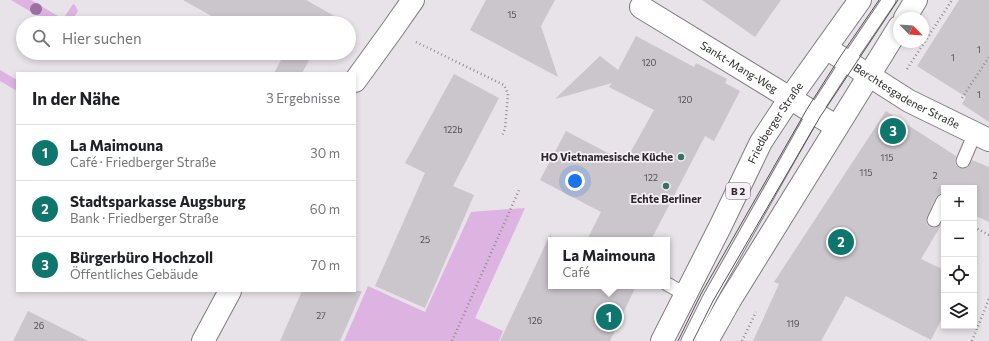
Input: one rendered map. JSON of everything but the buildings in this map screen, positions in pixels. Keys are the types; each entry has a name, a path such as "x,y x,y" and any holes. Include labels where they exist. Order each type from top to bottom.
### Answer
{"main road":[{"path":"356,80 413,0"},
{"name":"Friedberger Straße","path":"662,341 676,289 720,227 762,142 790,98 860,0"},
{"path":"909,12 916,0"},
{"name":"Sankt-Mang-Weg","path":"641,7 837,127"},
{"path":"707,341 730,300 893,36"},
{"name":"Berchtesgadener Straße","path":"826,48 909,101 982,137"},
{"path":"203,341 229,292"}],"lane":[{"path":"688,341 713,292 814,113 889,0"},
{"path":"963,161 982,137"},
{"path":"934,220 941,205"}],"path":[{"path":"392,30 504,85 508,94 505,129 502,136"},
{"path":"947,120 989,57"},
{"path":"452,341 519,190"},
{"path":"977,229 989,235"},
{"path":"972,341 989,299"}],"shaded area":[{"path":"11,0 31,0 58,16 38,16"},
{"path":"73,4 78,11 75,16 65,16"},
{"path":"0,70 16,79 16,90 0,81"},
{"path":"525,208 475,318 503,331 499,341 344,341 368,286 425,312 471,212"}],"tram line":[{"path":"678,341 701,294 807,109 879,0"},
{"path":"693,341 713,301 820,117 898,0"}],"place":[{"name":"Bürgerbüro Hochzoll","path":"893,131"},
{"name":"HO Vietnamesische Küche","path":"681,157"},
{"name":"Echte Berliner","path":"666,186"},
{"name":"Stadtsparkasse Augsburg","path":"841,242"},
{"name":"La Maimouna","path":"609,317"}]}
